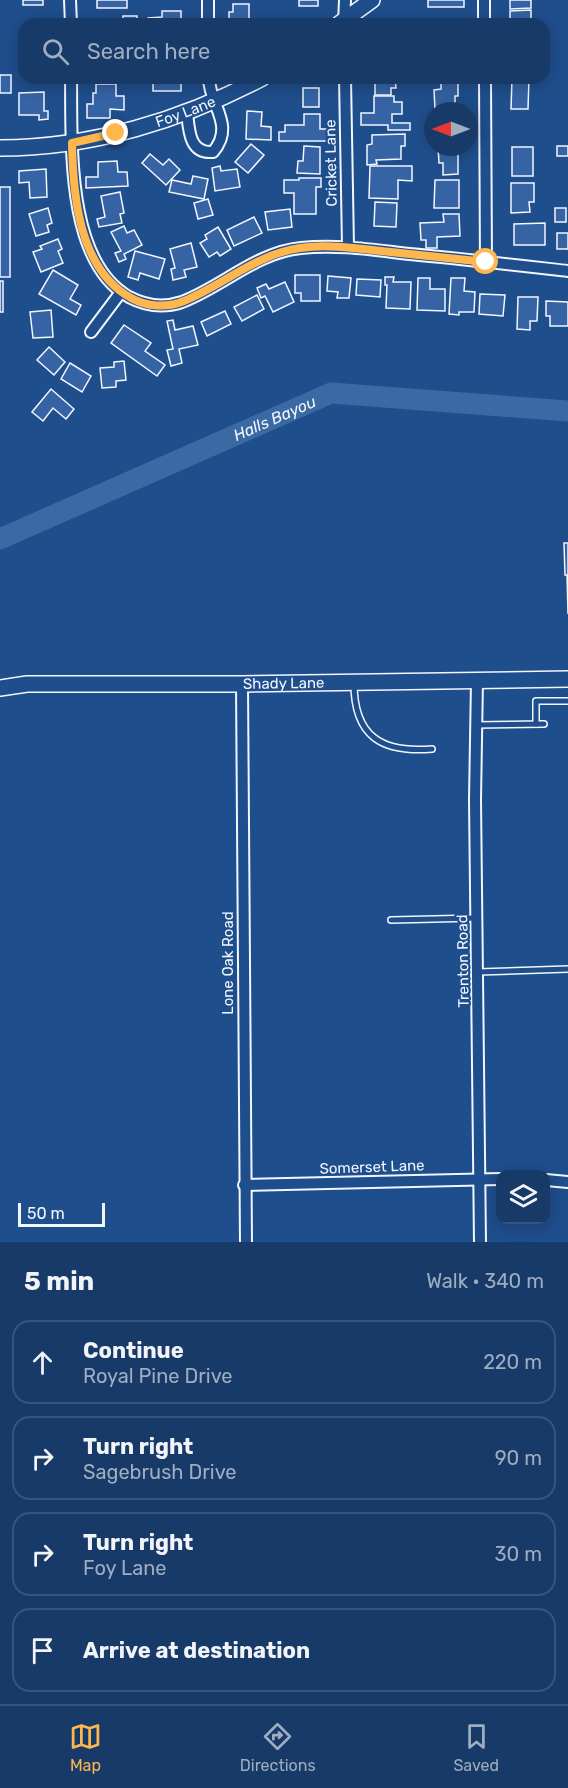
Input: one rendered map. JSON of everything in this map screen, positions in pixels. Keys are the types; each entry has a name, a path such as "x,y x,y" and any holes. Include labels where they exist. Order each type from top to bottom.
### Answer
{"street":[{"path":"70,0 71,18"},
{"path":"208,0 208,18"},
{"path":"343,18 345,0"},
{"path":"349,18 372,0"},
{"path":"484,0 484,18"},
{"path":"71,84 74,186 83,229 98,265 120,292 138,302 149,305 173,304 194,296 274,254 299,248 348,247 568,271"},
{"path":"187,112 189,135 194,146 204,153 213,152 220,143 222,130 221,114 210,84"},
{"name":"Foy Lane","path":"0,148 36,148 72,143 142,126 215,102 250,84"},
{"name":"Cricket Lane","path":"345,84 348,247"},
{"path":"484,84 486,262"},
{"path":"91,332 120,292"},
{"name":"Shady Lane","path":"0,688 27,684 242,684 568,679"},
{"name":"Trenton Road","path":"477,680 480,1242"},
{"name":"Lone Oak Road","path":"242,684 246,1242"},
{"name":"Somerset Lane","path":"244,1185 496,1179"},
{"path":"550,1180 568,1182"}],"lane":[{"path":"354,682 357,711 363,726 373,738 390,748 410,751 432,749"},
{"path":"536,724 536,701 568,701"},
{"path":"476,724 544,724"},
{"path":"392,920 477,918"},
{"path":"478,972 568,969"}],"building":[{"path":"23,0 43,0 43,5 23,5"},
{"path":"97,0 127,0 127,8 97,8"},
{"path":"299,0 318,0 318,6 299,6"},
{"path":"428,0 464,0 464,7 428,7"},
{"path":"510,0 531,0 531,8 510,9"},
{"path":"233,4 249,4 249,18 229,18 229,12 233,12"},
{"path":"531,10 531,18 510,18 510,11"},
{"path":"162,11 181,11 181,18 148,18 162,17"},
{"path":"123,16 137,16 137,18 123,18"},
{"path":"0,75 11,75 11,93 0,93"},
{"path":"96,84 116,84 116,96 124,96 124,110 110,109 110,118 87,118 87,104 93,104"},
{"path":"153,84 181,84 181,91 153,91"},
{"path":"375,84 396,84 396,88 391,88 391,95 375,95"},
{"path":"441,84 458,84 458,96 455,96 455,102 435,102 434,90 441,89"},
{"path":"512,84 529,84 528,109 511,109"},
{"path":"303,88 319,88 319,107 303,107"},
{"path":"44,92 44,111 48,111 48,119 39,120 39,115 19,115 19,93"},
{"path":"374,96 394,96 394,102 402,102 402,114 392,114 392,123 410,123 410,130 388,130 388,125 361,125 361,113 374,113"},
{"path":"247,111 262,112 261,126 271,127 271,140 246,139"},
{"path":"304,114 320,114 320,129 330,129 330,141 279,141 279,132 285,132 285,125 304,125"},
{"path":"405,134 405,146 401,146 401,159 376,160 377,164 367,165 367,145 372,144 372,135"},
{"path":"251,144 264,155 248,173 235,162"},
{"path":"304,146 320,147 320,174 297,173 298,161 303,161"},
{"path":"557,146 568,146 568,156 557,156"},
{"path":"512,147 533,147 533,176 512,176"},
{"path":"150,154 163,165 169,159 180,170 166,185 142,163"},
{"path":"439,156 458,156 458,174 443,175 443,163 439,163"},
{"path":"117,161 118,172 127,172 128,186 86,188 86,177 98,177 98,162"},
{"path":"220,166 221,171 237,169 240,187 215,191 212,168"},
{"path":"370,166 412,166 412,181 398,180 398,199 369,198"},
{"path":"46,169 47,197 30,198 29,182 19,183 19,171"},
{"path":"193,176 208,179 204,199 169,192 172,180 191,184"},
{"path":"299,178 321,178 321,187 316,187 316,214 294,214 294,193 284,193 284,180 299,180"},
{"path":"435,180 459,180 459,208 434,208"},
{"path":"511,183 534,183 534,202 529,202 530,212 511,213"},
{"path":"0,187 10,187 10,277 0,277"},
{"path":"120,192 124,213 120,214 122,223 99,227 97,219 105,217 101,196"},
{"path":"208,199 213,215 198,219 194,203"},
{"path":"375,202 397,203 396,227 374,226"},
{"path":"48,208 52,223 47,225 49,232 36,236 29,214"},
{"path":"555,208 566,208 566,222 555,222"},
{"path":"290,209 292,227 268,230 265,212"},
{"path":"443,214 459,214 460,236 437,237 437,248 426,248 426,240 421,240 420,223 444,222"},
{"path":"254,217 262,233 234,246 227,230"},
{"path":"545,223 545,245 514,245 514,224"},
{"path":"124,226 127,233 134,230 142,245 124,254 126,259 119,262 115,253 121,251 111,232"},
{"path":"218,227 231,249 220,256 217,252 209,257 200,243 207,239 205,235"},
{"path":"557,233 568,233 568,249 557,249"},
{"path":"58,239 62,249 58,251 63,263 41,272 33,252 42,249 40,246"},
{"path":"191,243 197,267 184,270 186,277 173,280 171,269 175,268 170,249"},
{"path":"135,251 165,259 159,279 140,273 138,280 128,277"},
{"path":"53,270 78,285 70,299 81,305 76,315 39,294"},
{"path":"295,275 320,275 320,301 301,301 301,293 295,293"},
{"path":"328,276 351,278 349,298 337,298 338,292 327,291"},
{"path":"385,277 394,277 393,282 411,282 410,309 386,308"},
{"path":"418,278 430,278 430,289 445,289 445,311 417,310"},
{"path":"451,278 465,278 464,291 475,292 474,312 449,314"},
{"path":"357,279 381,280 380,297 356,295"},
{"path":"0,281 3,281 3,312 0,312"},
{"path":"285,282 294,302 273,312 265,296 261,298 257,288 266,284 269,289"},
{"path":"480,294 505,295 503,316 479,314"},
{"path":"257,295 264,309 242,321 234,307"},
{"path":"518,297 538,297 537,321 530,321 530,330 517,329"},
{"path":"546,301 568,302 568,326 550,326 550,316 546,316"},
{"path":"51,310 53,337 33,338 30,312"},
{"path":"225,311 231,324 207,336 201,322"},
{"path":"173,320 175,330 193,326 198,345 179,349 182,363 171,366 167,350 173,349 167,321"},
{"path":"124,325 151,343 145,351 165,365 157,376 111,343"},
{"path":"49,347 65,362 54,375 37,360"},
{"path":"124,361 126,380 116,381 116,387 102,388 100,368 114,367 114,362"},
{"path":"70,363 91,376 82,392 61,379"},
{"path":"51,389 74,409 66,419 53,408 43,421 32,412"},
{"path":"564,543 568,543 568,614 567,575 565,575"}],"waterway":[{"name":"Halls Bayou","path":"0,539 331,393 568,411"}],"route":[{"path":"116,133 72,143 74,186 83,229 98,265 120,292 138,302 162,306 183,301 274,254 299,248 348,247 486,262"}]}
